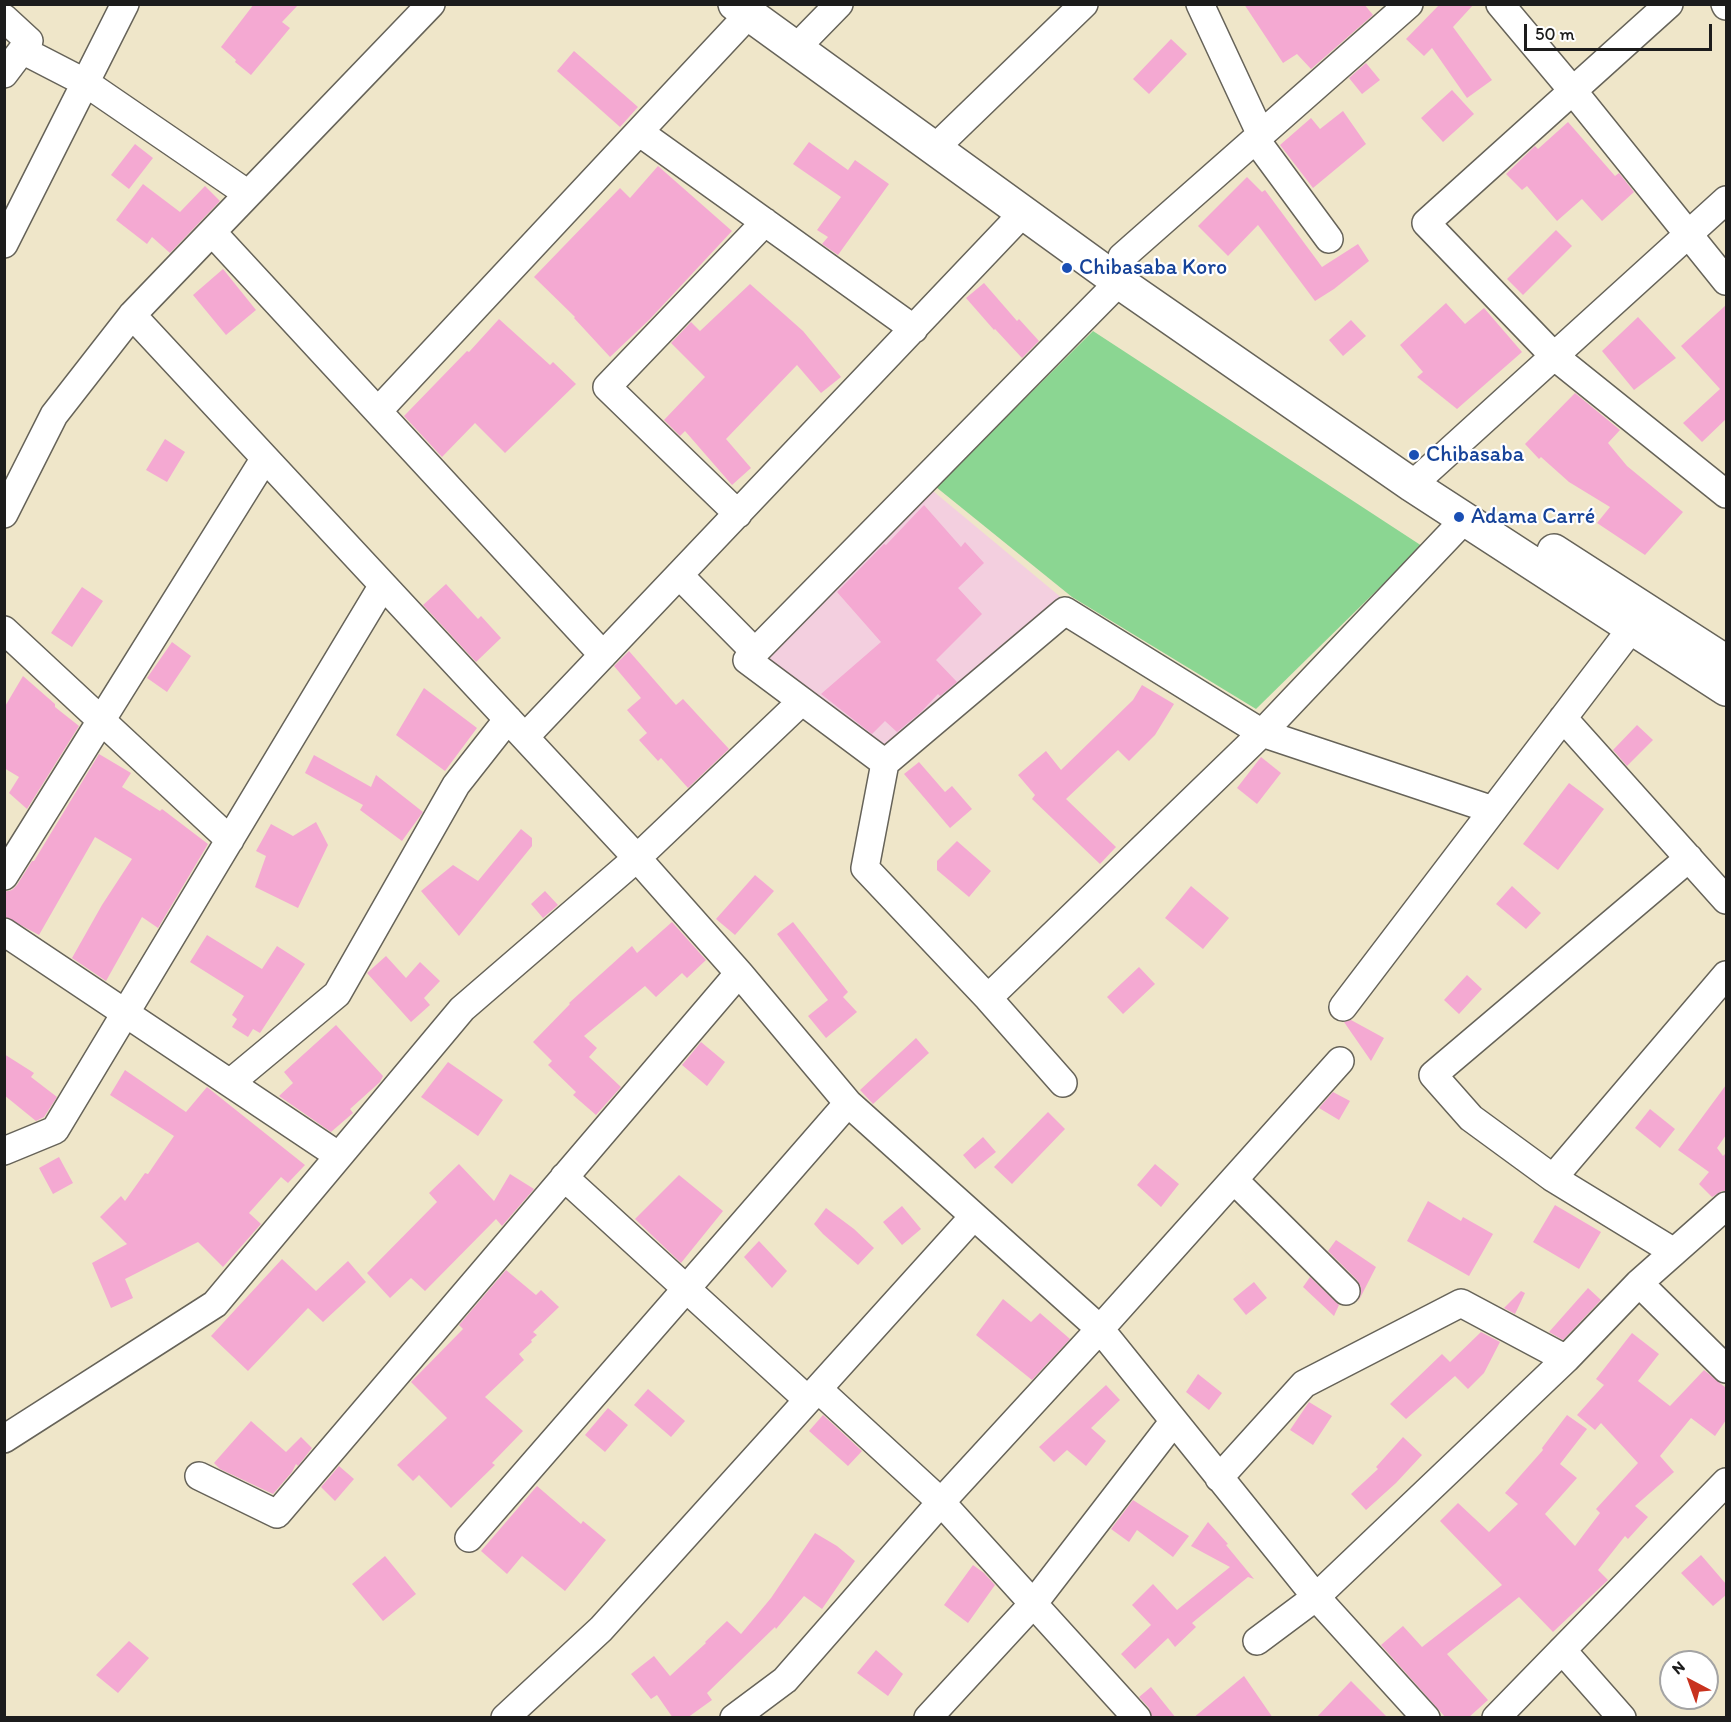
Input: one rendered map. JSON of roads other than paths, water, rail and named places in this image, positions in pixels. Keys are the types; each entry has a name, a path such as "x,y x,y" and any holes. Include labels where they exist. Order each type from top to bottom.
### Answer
{"main road":[{"path":"752,8 804,40 1120,269 1420,478 1726,662"},
{"path":"943,141 1024,212 1120,269"},
{"path":"1420,478 1465,519 1726,689"}],"street":[{"path":"4,244 125,4"},
{"path":"4,514 54,415 132,315 431,4"},
{"path":"804,40 839,4"},
{"path":"943,141 1084,4"},
{"path":"1200,4 1258,137 1329,239"},
{"path":"885,763 747,660 1120,269 1258,137 1409,4"},
{"path":"1500,4 1574,90 1726,281"},
{"path":"1669,4 1426,223 1554,356 1726,494"},
{"path":"378,411 752,8"},
{"path":"4,18 28,41 4,74"},
{"path":"22,50 86,83 248,194"},
{"path":"639,132 914,328"},
{"path":"1420,478 1726,200"},
{"path":"230,1083 337,994 456,785 517,728 603,655 1024,212"},
{"path":"738,514 607,387 765,222"},
{"path":"212,232 603,655"},
{"path":"132,315 638,858 739,973 848,1103 1100,1329 1316,1597 1426,1718"},
{"path":"4,876 265,458"},
{"path":"988,998 1262,733 1465,519"},
{"path":"680,575 755,652"},
{"path":"4,1151 55,1130 383,585"},
{"path":"1063,1083 988,998 864,868 885,763 1065,612 1262,733 1493,810"},
{"path":"1343,1007 1631,629"},
{"path":"4,630 230,840"},
{"path":"5,1438 215,1304 462,1009 638,858 802,701"},
{"path":"1563,718 1726,900"},
{"path":"1674,1252 1553,1178 1471,1118 1433,1075 1689,858"},
{"path":"4,932 339,1156"},
{"path":"199,1476 277,1514 739,973"},
{"path":"1553,1178 1726,975"},
{"path":"734,1718 786,1680 941,1502 1100,1329 1340,1061"},
{"path":"469,1538 848,1103"},
{"path":"564,1177 687,1289 941,1502 1137,1718"},
{"path":"1234,1180 1346,1291"},
{"path":"1257,1641 1316,1597 1566,1359 1639,1283 1726,1206"},
{"path":"505,1718 601,1629 974,1216"},
{"path":"1639,1283 1726,1369"},
{"path":"1219,1478 1304,1384 1461,1303 1566,1359"},
{"path":"928,1718 1033,1604 1174,1421"},
{"path":"1496,1718 1562,1650 1724,1492"},
{"path":"1562,1650 1622,1718"}],"place":[{"name":"Chibasaba Koro","path":"1067,268"},
{"name":"Chibasaba","path":"1414,455"},
{"name":"Adama Carré","path":"1459,517"}]}
